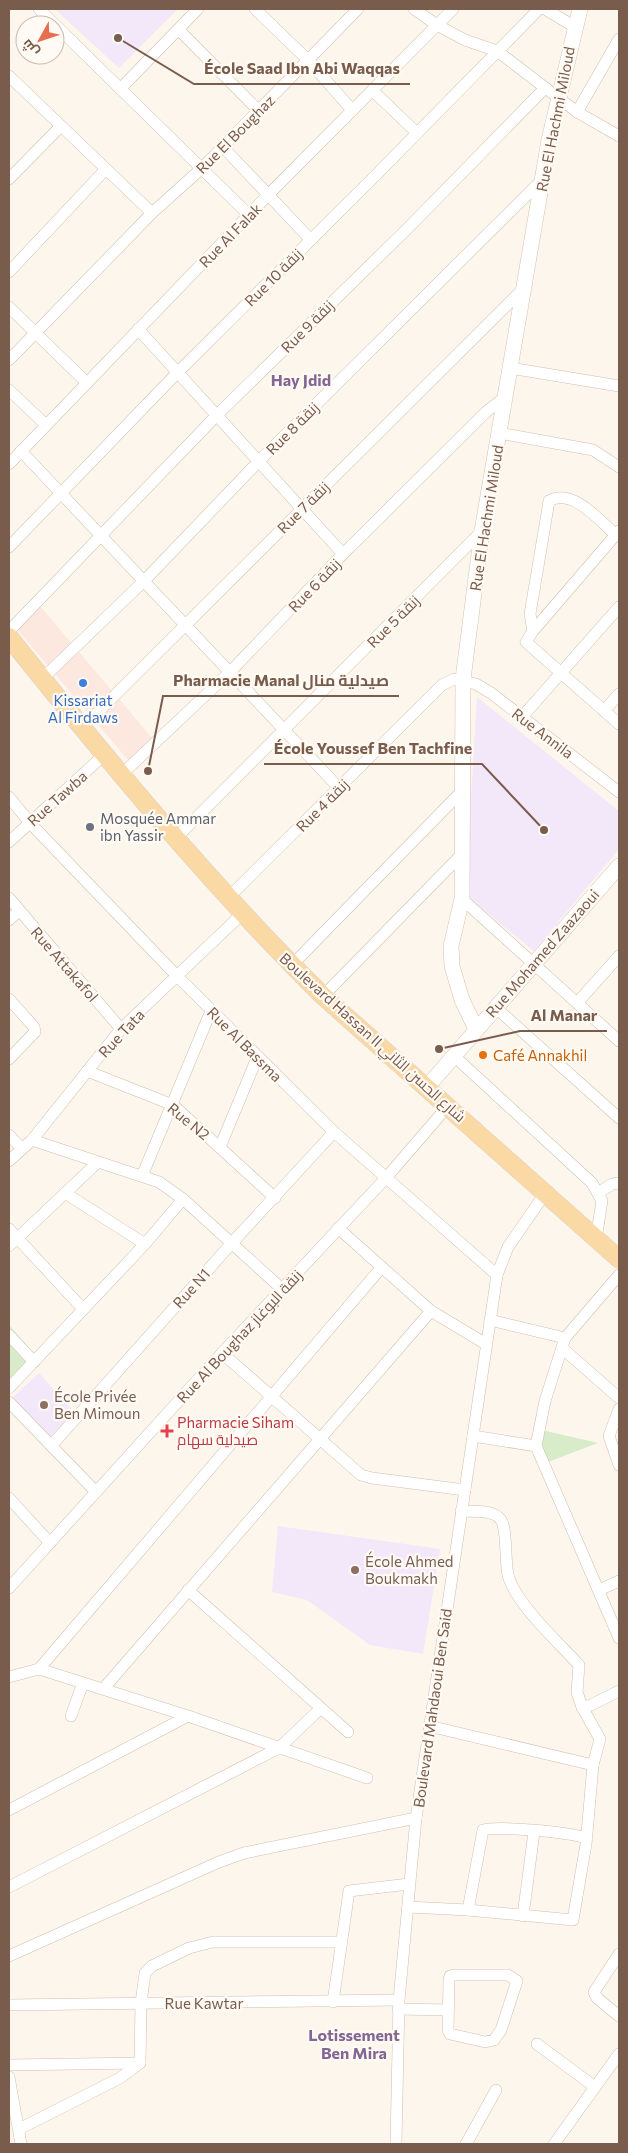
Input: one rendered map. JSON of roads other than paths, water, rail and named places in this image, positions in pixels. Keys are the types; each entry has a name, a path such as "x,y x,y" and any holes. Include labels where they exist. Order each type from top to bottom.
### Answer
{"main road":[{"name":"Boulevard Hassan II شارع الحسن الثاني","path":"9,637 176,838 242,914 292,965 323,996 546,1192 619,1259"}],"street":[{"path":"39,9 249,215"},
{"path":"120,89 198,9"},
{"path":"255,9 308,60 352,110"},
{"name":"Rue El Boughaz","path":"9,360 152,213 201,169 358,9"},
{"path":"414,9 437,25 475,45 497,51 577,112 619,136"},
{"name":"Rue Al Falak","path":"9,464 268,195 453,9"},
{"name":"Rue 10 زنقة","path":"9,547 178,372 539,9"},
{"path":"545,9 575,27"},
{"name":"Rue El Hachmi Miloud","path":"476,1029 462,1000 451,954 453,936 462,899 464,852 464,679 482,531 510,368 558,98 580,9"},
{"path":"179,30 259,111"},
{"path":"577,112 615,59 619,39"},
{"path":"11,81 152,213"},
{"name":"Rue 9 زنقة","path":"9,631 217,415 409,226 545,88"},
{"path":"373,91 417,133"},
{"path":"9,179 61,126"},
{"path":"222,146 310,239"},
{"path":"9,272 106,169"},
{"name":"Rue 8 زنقة","path":"42,679 144,582 259,461 543,179"},
{"name":"Rue 7 زنقة","path":"83,727 524,288"},
{"path":"9,307 87,383"},
{"path":"138,329 343,554"},
{"path":"510,368 619,386"},
{"path":"10,392 46,425"},
{"name":"Rue 6 زنقة","path":"122,774 230,672 343,554 486,412 505,397"},
{"path":"499,433 594,450 619,467"},
{"path":"21,451 339,788"},
{"path":"533,631 530,614 549,501 560,497 573,500 618,533 533,631 526,642 619,724"},
{"name":"Rue 5 زنقة","path":"176,838 482,531"},
{"path":"522,717 619,607"},
{"name":"Rue 4 زنقة","path":"228,898 442,685 454,679 464,679"},
{"name":"Rue Annila","path":"464,679 491,693 617,786"},
{"path":"604,711 619,694"},
{"name":"Rue Tawba","path":"9,842 106,754"},
{"path":"292,965 464,790"},
{"name":"Rue Al Bassma","path":"9,797 30,823 257,1058 385,1179 497,1275"},
{"path":"323,996 464,852"},
{"name":"Rue Mohamed Zaazaoui","path":"427,1087 619,866"},
{"name":"Rue Attakafol","path":"9,898 121,1029"},
{"path":"462,899 619,1041"},
{"path":"9,920 19,911"},
{"name":"Rue Tata","path":"9,1160 32,1140 121,1029 242,914"},
{"path":"577,1003 618,961"},
{"path":"9,999 34,1027 35,1032 9,1059"},
{"path":"495,1007 619,1118"},
{"path":"142,1176 211,1011"},
{"path":"453,1055 592,1183 602,1201 596,1239"},
{"path":"220,1147 257,1058"},
{"name":"Rue N2","path":"87,1070 173,1105 275,1198"},
{"name":"Rue Al Boughaz زنقة البوغاز","path":"9,1588 222,1353 385,1179 448,1106"},
{"name":"Rue N1","path":"51,1446 231,1244 334,1132"},
{"path":"9,1134 22,1149"},
{"path":"32,1140 97,1163 160,1182 182,1198 282,1289"},
{"path":"13,1242 97,1163"},
{"path":"598,1193 612,1184 619,1183"},
{"name":"Boulevard Mahdaoui Ben Said","path":"396,2144 399,2004 416,1818 486,1344 497,1275 508,1247 546,1192"},
{"path":"65,1193 145,1244"},
{"path":"9,1388 145,1244 182,1198"},
{"path":"338,1228 431,1311 486,1344"},
{"path":"9,1229 13,1242 84,1309"},
{"path":"9,1677 39,1668 273,1398 381,1268"},
{"path":"619,1275 564,1343 544,1401 536,1446 619,1638"},
{"path":"104,1688 431,1311"},
{"path":"490,1320 564,1343 619,1398"},
{"path":"9,1335 34,1362"},
{"path":"222,1353 361,1474 372,1478 464,1490"},
{"path":"9,1402 96,1492"},
{"path":"619,1408 609,1436 619,1465"},
{"path":"473,1436 536,1446"},
{"path":"9,1498 50,1543"},
{"path":"408,1908 468,1910 573,1920 593,1765 600,1739 582,1707 577,1692 579,1664 526,1606 508,1577 504,1539 505,1527 500,1518 490,1512 461,1511"},
{"path":"599,1590 619,1581"},
{"path":"188,1590 348,1732"},
{"path":"39,1668 188,1716 366,1778"},
{"path":"72,1716 83,1683"},
{"path":"582,1707 591,1705 619,1691"},
{"path":"9,1887 279,1748 320,1709"},
{"path":"9,1810 188,1716"},
{"path":"429,1726 593,1765"},
{"path":"9,1956 219,1862 244,1853 416,1818"},
{"path":"468,1910 483,1830 491,1828 585,1838"},
{"path":"523,1916 534,1832"},
{"path":"333,2002 349,1891 409,1884"},
{"path":"140,2063 142,2003 145,1973 148,1970 200,1945 213,1942 341,1942"},
{"path":"619,1954 594,1992 597,1998 619,2016"},
{"path":"508,1975 517,1981 501,2030 490,2042 450,2034 448,2010 450,1976 508,1975"},
{"name":"Rue Kawtar","path":"9,2005 333,2002 399,2004 448,2010"},
{"path":"538,2044 595,2087"},
{"path":"554,2144 619,2054"},
{"path":"9,2065 140,2063"},
{"path":"19,2129 120,2078 140,2063"},
{"path":"9,2077 21,2144"},
{"path":"466,2144 496,2090"}],"place":[{"name":"École Saad Ibn Abi Waqqas","path":"118,38"},
{"name":"Kissariat Al Firdaws","path":"83,683"},
{"name":"Pharmacie Manal صيدلية منال","path":"148,771"},
{"name":"Mosquée Ammar ibn Yassir","path":"90,827"},
{"name":"École Youssef Ben Tachfine","path":"544,830"},
{"name":"Al Manar","path":"439,1049"},
{"name":"Café Annakhil","path":"483,1055"},
{"name":"École Privée Ben Mimoun","path":"44,1405"},
{"name":"Pharmacie Siham صيدلية سهام","path":"167,1431"},
{"name":"École Ahmed Boukmakh","path":"355,1570"}],"district":[{"name":"Hay Jdid","path":"301,379"},
{"name":"Lotissement Ben Mira","path":"354,2043"}]}
